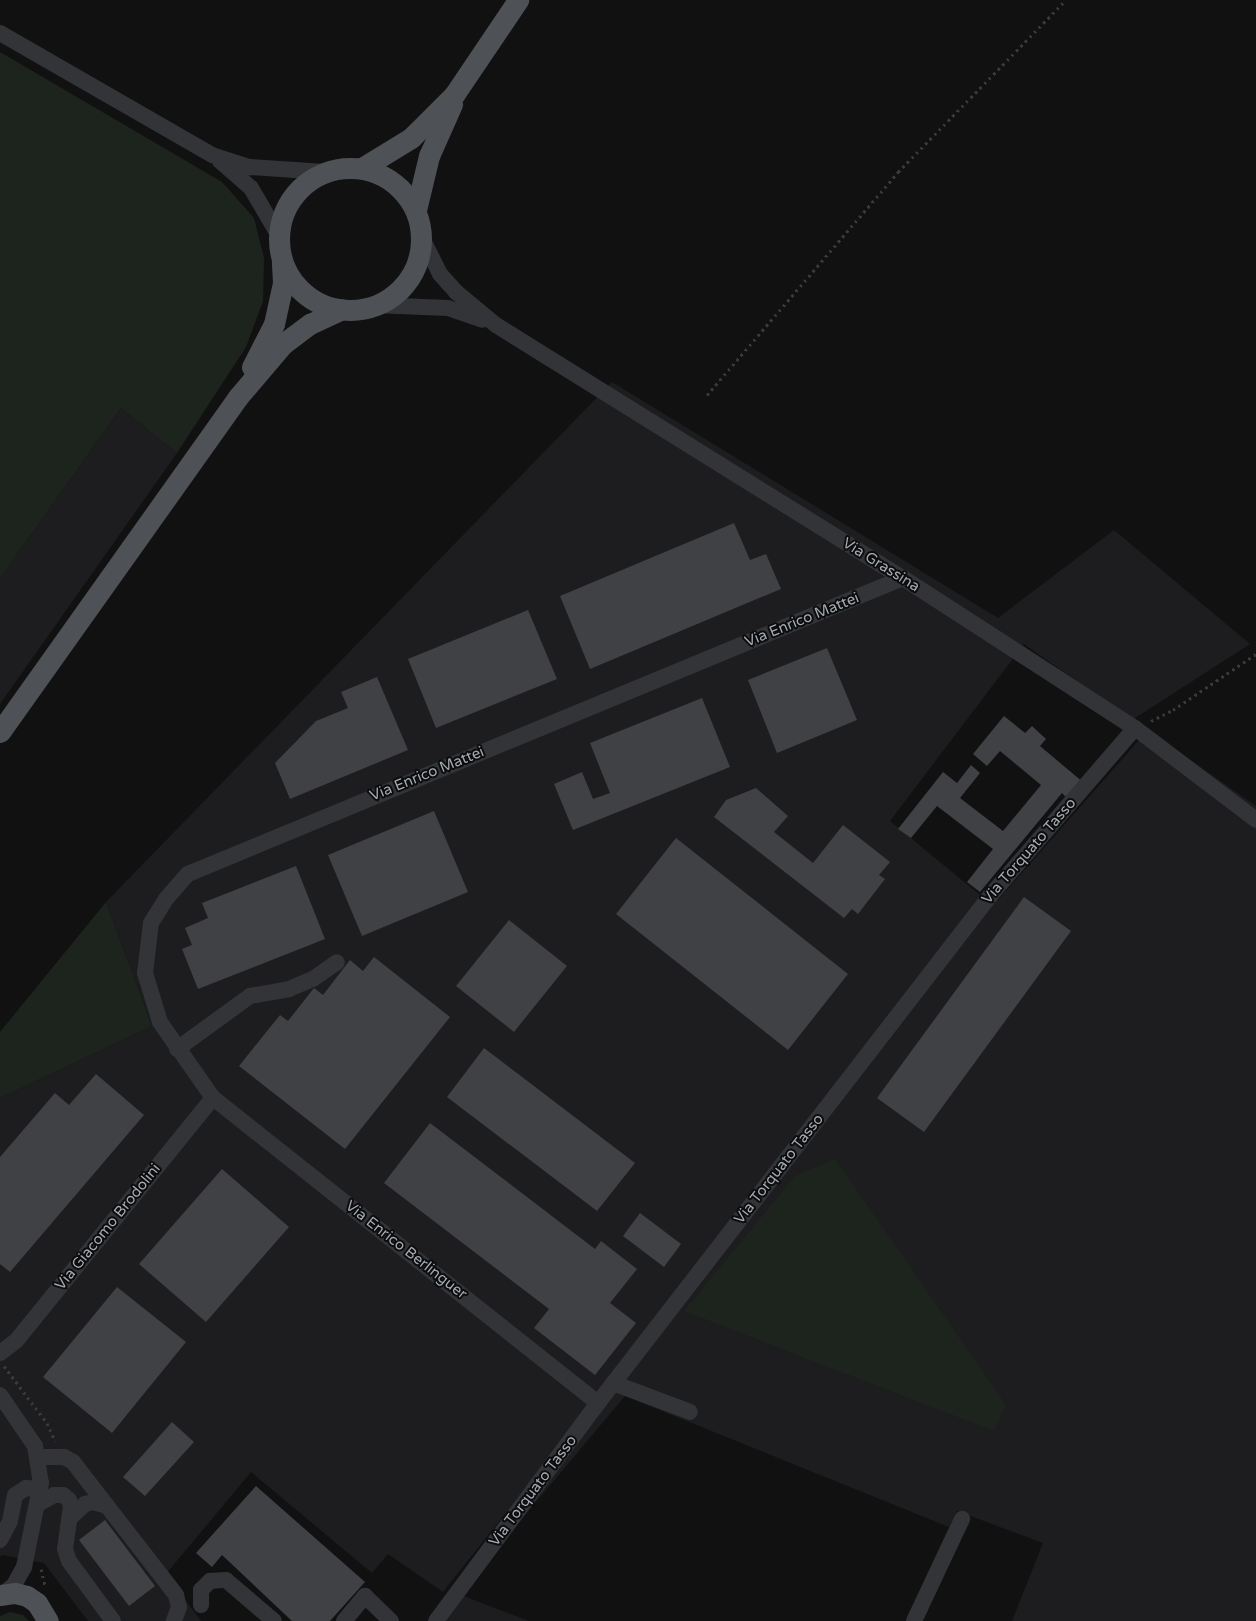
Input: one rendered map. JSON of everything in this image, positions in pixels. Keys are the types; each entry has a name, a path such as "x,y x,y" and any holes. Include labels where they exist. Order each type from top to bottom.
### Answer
{"main road":[{"path":"238,397 274,324 283,283 279,236 283,216 292,198 311,179 325,172 362,168 411,138 454,95 518,0"},
{"path":"416,210 429,156 454,95"},
{"path":"0,732 238,397 283,344 310,324 342,309 374,305 400,289 410,277 417,262 422,238 416,210 402,190 382,175 362,168"},
{"path":"282,259 301,291 322,304 342,309"},
{"path":"1,1595 15,1593 37,1603 48,1621"}],"street":[{"path":"0,33 212,155 252,188 279,236"},
{"path":"212,155 250,168 325,172"},
{"name":"Via Grassina","path":"422,238 440,274 456,292 496,325 903,578 1135,728 1256,820"},
{"name":"Via Grassina","path":"374,305 448,308 496,325"},
{"name":"Via Enrico Mattei","path":"213,1098 177,1049 160,1022 145,973 146,949 151,923 166,899 188,874 903,578"},
{"name":"Via Torquato Tasso","path":"436,1621 613,1383 990,896 1135,728"},
{"path":"177,1049 250,996 289,989 313,979 337,962"},
{"name":"Via Giacomo Brodolini","path":"0,1353 16,1340 213,1098"},
{"name":"Via Enrico Berlinguer","path":"213,1098 598,1403"},
{"path":"613,1383 690,1412"},
{"path":"0,1395 26,1430 38,1457 39,1497 27,1557 28,1585 37,1603"},
{"path":"38,1457 64,1457 73,1462 176,1595 179,1607 174,1621"},
{"path":"0,1540 10,1521 15,1495 26,1488 39,1497 63,1495 72,1506 65,1549 69,1561 113,1621"},
{"path":"69,1519 85,1504 93,1502 107,1506"},
{"path":"914,1621 962,1519"},
{"path":"1,1595 14,1585 27,1557"},
{"path":"200,1606 201,1590 210,1581 226,1580 274,1621"},
{"path":"344,1621 366,1596 391,1621"}],"path":[{"path":"707,395 898,172 1066,0"},
{"path":"1135,728 1173,710 1256,654"}],"shaded area":[{"path":"0,52 222,182 254,218 264,258 263,301 246,347 177,453 121,408 0,578"},
{"path":"612,382 998,618 1114,530 1250,644 1132,720 1024,644 890,821 985,899 998,900 1148,730 1256,806 1256,1621 1012,1621 1043,1543 957,1511 949,1527 625,1396 520,1521 504,1515 443,1592 388,1554 372,1573 251,1472 166,1574 201,1621 88,1621 44,1563 2,1555 0,1557 0,1098 152,1026 106,902"},
{"path":"121,408 177,453 0,704 0,578"},
{"path":"106,902 152,1026 0,1098 0,1032"},
{"path":"835,1159 1006,1405 994,1431 684,1311 795,1176"},
{"path":"464,1596 529,1621 446,1621"},
{"path":"10,1612 23,1615 29,1621 0,1621 0,1616"}],"building":[{"path":"734,523 750,560 766,554 781,589 590,669 560,596"},
{"path":"528,610 557,679 436,728 408,659"},
{"path":"827,648 857,720 777,753 748,680"},
{"path":"377,677 408,750 290,799 275,763 316,721 348,708 341,692"},
{"path":"702,698 730,767 573,830 554,784 582,772 593,799 610,793 590,743"},
{"path":"1004,716 1025,733 1032,726 1046,739 1040,746 1084,783 1069,800 1062,793 980,892 967,882 993,849 937,806 911,838 898,829 943,772 957,783 971,765 980,773 960,798 1003,831 1041,785 1000,751 987,766 973,754"},
{"path":"756,788 788,816 774,832 813,863 843,825 890,862 879,875 885,879 858,914 852,909 844,918 714,817 726,800"},
{"path":"434,811 468,892 362,936 328,855"},
{"path":"676,838 848,974 788,1050 616,914"},
{"path":"296,866 325,939 198,989 182,949 192,945 185,928 208,918 202,903"},
{"path":"1024,897 1071,931 924,1132 877,1098"},
{"path":"509,920 567,966 514,1032 456,986"},
{"path":"374,957 450,1017 345,1149 239,1066 280,1015 288,1021 314,988 323,995 350,960 363,971"},
{"path":"484,1048 635,1163 597,1211 447,1097"},
{"path":"96,1074 144,1115 10,1272 0,1264 0,1157 55,1093 69,1105"},
{"path":"430,1123 595,1249 601,1241 637,1269 610,1303 636,1323 595,1375 534,1328 549,1309 384,1183"},
{"path":"222,1169 289,1227 206,1322 139,1264"},
{"path":"640,1213 681,1244 664,1267 623,1236"},
{"path":"117,1287 186,1342 112,1433 43,1377"},
{"path":"172,1422 194,1442 145,1496 123,1477"},
{"path":"256,1486 365,1582 330,1621 292,1621 222,1555 212,1567 196,1553"},
{"path":"105,1520 155,1586 129,1606 79,1540"}]}
